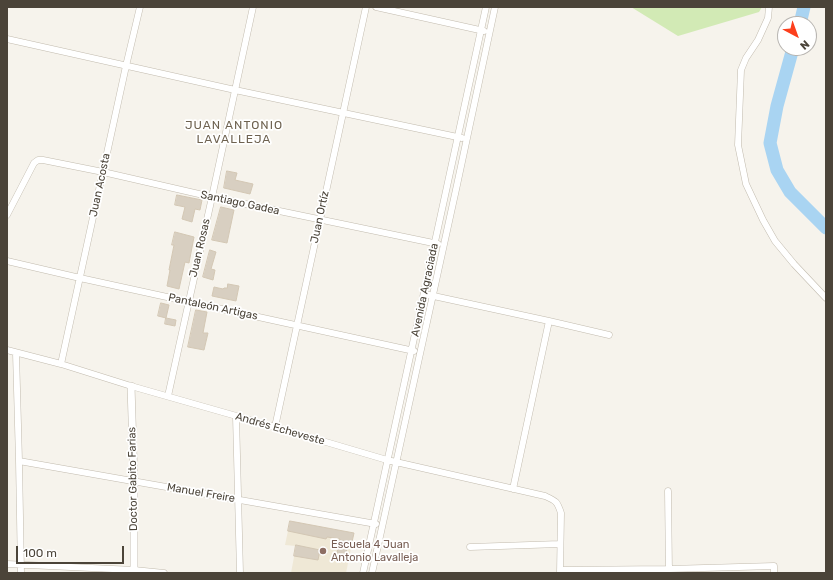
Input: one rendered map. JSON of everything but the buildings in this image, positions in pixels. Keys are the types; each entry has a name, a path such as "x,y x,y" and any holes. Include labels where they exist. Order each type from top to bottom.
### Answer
{"street":[{"name":"Juan Acosta","path":"61,364 140,7"},
{"name":"Juan Rosas","path":"168,396 253,7"},
{"name":"Juan Ortíz","path":"275,427 366,7"},
{"path":"376,7 489,32"},
{"name":"Avenida Agraciada","path":"363,573 486,7"},
{"name":"Avenida Agraciada","path":"372,573 395,462 444,245 494,7"},
{"path":"769,7 768,18 758,40 746,58 741,70 738,145 741,161 746,184 763,220 776,241 794,264 826,298"},
{"path":"7,39 235,90 466,138"},
{"name":"Santiago Gadea","path":"7,215 34,163 38,160 43,160 444,245"},
{"name":"Pantaleón Artigas","path":"7,261 420,352"},
{"path":"424,294 610,335"},
{"path":"513,489 549,321"},
{"name":"Andrés Echeveste","path":"7,350 61,364 131,386 387,460 545,496 555,500 561,513 560,544"},
{"path":"16,353 21,573"},
{"name":"Doctor Gabito Farias","path":"131,386 134,481 134,572"},
{"path":"236,416 240,573"},
{"name":"Manuel Freire","path":"19,461 382,525"},
{"path":"668,491 669,571"},
{"path":"470,547 560,544 560,572 669,571 774,566 774,573"},
{"path":"7,564 164,573"}],"shaded area":[{"name":"Escuela 4 Juan Antonio Lavalleja","path":"290,521 354,533 346,573 291,573 296,546 285,545"}],"green space":[{"path":"631,7 762,7 759,12 678,36"}],"waterway":[{"path":"802,16 804,7"},
{"path":"791,56 777,106 770,143 777,170 790,192 826,228"}],"place":[{"name":"Escuela 4 Juan Antonio Lavalleja","path":"323,551"}],"district":[{"name":"JUAN ANTONIO LAVALLEJA","path":"234,133"}]}
